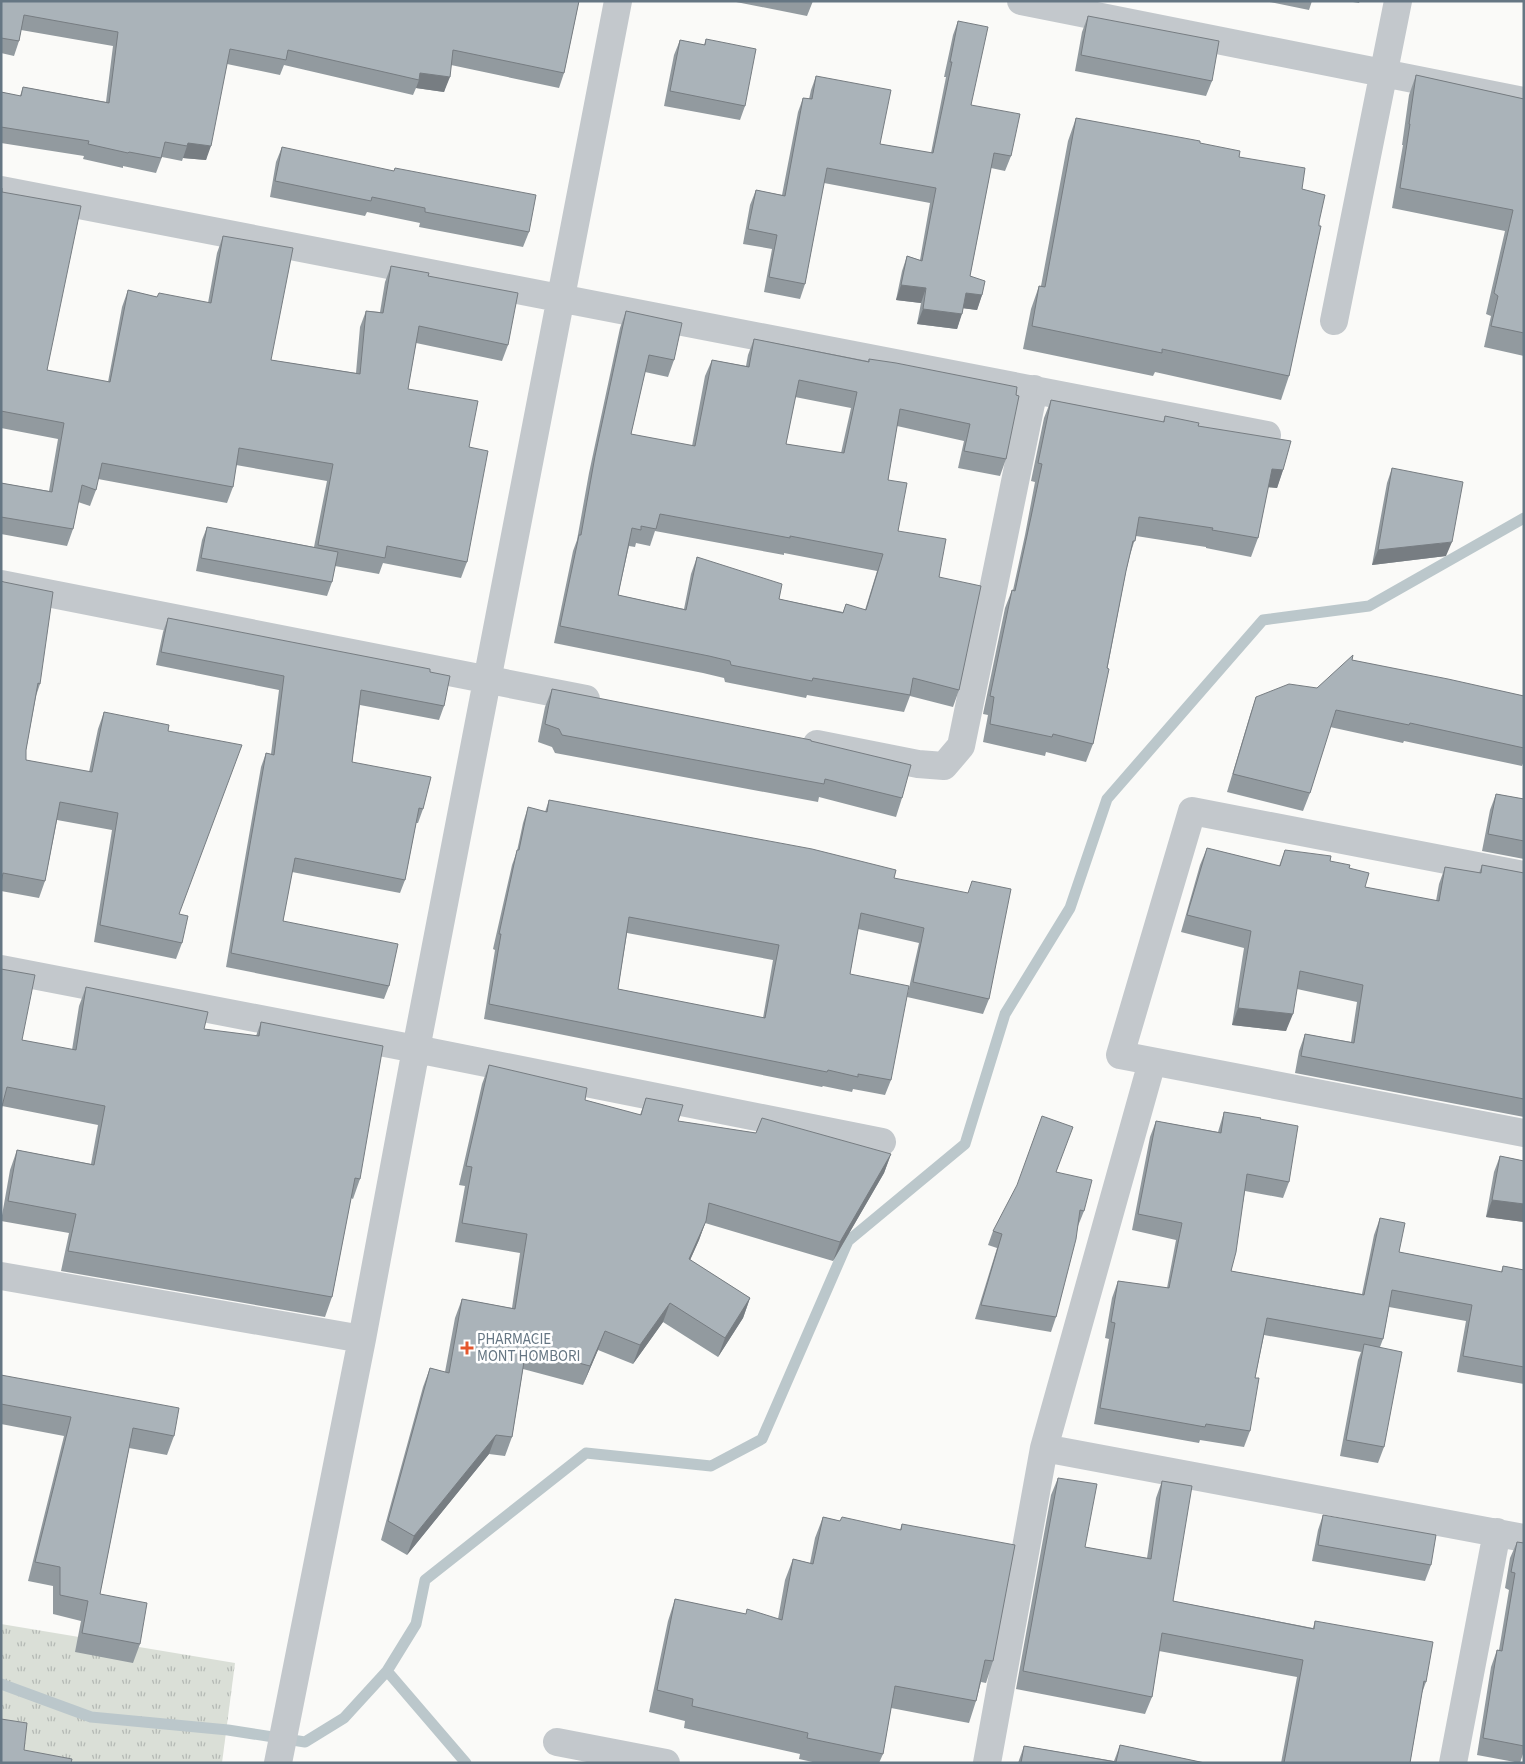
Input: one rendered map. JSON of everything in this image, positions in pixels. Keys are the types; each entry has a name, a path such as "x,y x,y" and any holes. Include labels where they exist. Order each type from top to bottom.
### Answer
{"street":[{"path":"278,1763 362,1339 618,1"},
{"path":"1021,1 1524,101"},
{"path":"1334,321 1398,1"},
{"path":"1,190 1267,435"},
{"path":"790,739 918,764 944,766 960,746 1034,389"},
{"path":"1,584 614,705"},
{"path":"1524,875 1192,811 1120,1055 1524,1133"},
{"path":"1,969 882,1142"},
{"path":"987,1763 1044,1448 1152,1062"},
{"path":"1,1276 362,1339"},
{"path":"1044,1448 1524,1538"},
{"path":"1453,1763 1497,1532"},
{"path":"557,1742 666,1763"}],"green space":[{"path":"1,1624 235,1663 222,1763 1,1763"}],"building":[{"path":"1,1 579,1 564,73 453,50 450,77 420,73 419,80 288,50 286,60 230,49 211,146 188,143 187,146 165,142 161,158 88,144 89,141 1,127 1,92 21,96 23,87 109,103 118,32 24,15 19,41 1,38"},
{"path":"1088,16 1219,41 1212,81 1081,55"},
{"path":"958,21 988,27 971,105 1020,114 1011,156 994,153 970,276 985,281 982,295 966,293 962,314 923,309 926,288 901,285 907,256 922,261 936,188 827,168 805,284 769,277 777,235 748,229 756,190 785,196 803,98 812,99 816,76 891,90 880,144 933,153 952,62 950,62"},
{"path":"706,39 756,49 745,106 670,91 680,40 705,45"},
{"path":"1416,75 1524,99 1524,333 1491,326 1498,296 1494,293 1513,210 1400,188"},
{"path":"1076,118 1200,141 1200,143 1240,151 1239,157 1305,168 1302,189 1325,195 1319,222 1319,226 1321,226 1289,376 1162,349 1162,353 1032,326 1039,286 1045,287"},
{"path":"282,147 394,171 395,168 536,195 529,232 425,212 425,208 372,197 371,201 275,181"},
{"path":"1,188 2,192 81,206 47,370 110,382 128,290 157,297 159,293 211,303 223,236 293,248 271,360 360,374 366,311 383,313 391,266 429,273 428,276 518,293 508,345 419,326 408,389 478,401 469,447 488,451 467,562 387,546 385,558 318,545 333,464 239,448 233,487 102,463 96,490 82,485 73,529 1,517 1,483 52,492 64,423 1,411"},
{"path":"626,311 682,323 674,360 649,355 631,434 695,446 712,360 749,367 754,339 869,362 869,359 896,363 1017,387 1016,395 1019,396 1006,459 964,451 970,424 900,409 888,480 907,483 898,531 946,539 939,577 981,586 959,690 913,678 910,695 813,678 812,681 731,665 730,661 709,656 560,626 579,535 581,535 595,456","holes":["799,380 857,392 844,453 786,444","660,514 883,554 866,610 846,604 843,613 779,599 782,584 697,557 686,610 618,595 632,528 641,530 641,526 656,529"]},
{"path":"1051,400 1164,422 1165,416 1199,423 1198,426 1291,441 1283,470 1272,469 1258,538 1212,530 1213,528 1139,517 1135,541 1133,541 1126,571 1107,668 1109,669 1093,744 1053,734 1052,737 990,724 994,697 990,696 1012,590 1015,591 1042,464 1038,463"},
{"path":"1392,468 1463,482 1452,542 1378,550"},
{"path":"207,527 338,552 332,582 201,558"},
{"path":"1,581 53,592 40,684 38,683 26,750 26,760 92,772 104,712 169,725 168,731 242,745 179,914 188,916 182,943 100,925 118,813 60,802 45,881 3,873 1,883"},
{"path":"168,618 430,669 430,672 450,676 444,706 361,690 352,762 431,777 423,809 419,808 405,880 295,858 283,921 398,944 389,986 231,953 266,753 274,755 284,676 161,652"},
{"path":"1353,655 1352,660 1524,696 1524,748 1410,723 1409,725 1336,710 1310,793 1233,774 1256,697 1289,684 1317,688"},
{"path":"552,689 811,740 911,765 902,798 825,779 824,784 562,735 559,729 545,724"},
{"path":"1496,794 1524,799 1524,841 1488,834"},
{"path":"549,800 812,849 896,870 894,878 968,893 972,881 1011,889 989,999 913,982 924,928 861,913 850,974 909,986 891,1080 858,1074 858,1077 828,1070 827,1072 489,1004 501,934 499,934 528,807 547,812","holes":["629,917 779,945 765,1018 618,989"]},
{"path":"1207,848 1280,866 1285,850 1331,856 1330,861 1350,865 1349,868 1369,873 1365,887 1439,901 1445,867 1481,873 1482,865 1524,873 1524,1099 1301,1056 1305,1034 1354,1043 1363,985 1300,971 1293,1014 1238,1008 1251,931 1187,915"},
{"path":"1,969 35,975 22,1040 76,1050 86,987 208,1012 204,1029 259,1036 261,1022 383,1046 360,1179 355,1178 332,1297 68,1251 76,1214 8,1201 17,1150 94,1165 105,1106 7,1087 1,1110"},
{"path":"489,1065 587,1088 585,1100 641,1115 646,1098 683,1105 678,1121 756,1133 762,1118 891,1154 840,1242 709,1203 706,1221 689,1259 750,1298 725,1338 670,1303 640,1345 605,1331 590,1366 526,1349 512,1437 496,1435 414,1536 388,1521 430,1368 449,1373 462,1299 515,1309 527,1234 462,1223 472,1167 466,1166"},
{"path":"1224,1112 1298,1126 1289,1182 1247,1174 1236,1252 1231,1271 1364,1295 1380,1218 1405,1223 1399,1252 1502,1272 1503,1266 1524,1270 1524,1367 1463,1356 1472,1305 1392,1290 1383,1339 1267,1318 1255,1378 1259,1378 1250,1431 1206,1424 1205,1427 1100,1408 1115,1323 1111,1322 1118,1281 1169,1288 1182,1223 1138,1214 1156,1121 1221,1133"},
{"path":"1042,1116 1073,1127 1056,1172 1092,1180 1084,1211 1080,1210 1076,1239 1056,1317 981,1305 1002,1234 993,1231 1017,1185"},
{"path":"1500,1156 1524,1161 1524,1204 1492,1200"},
{"path":"1364,1344 1402,1352 1384,1447 1346,1440"},
{"path":"1,1375 179,1408 174,1436 133,1428 100,1594 147,1603 140,1644 82,1633 88,1601 60,1595 60,1567 35,1562 71,1417 1,1404"},
{"path":"1058,1478 1097,1484 1085,1547 1151,1559 1162,1481 1192,1486 1173,1601 1314,1629 1315,1621 1433,1642 1426,1682 1424,1681 1410,1763 1284,1763 1303,1660 1162,1633 1152,1697 1023,1671"},
{"path":"1323,1515 1436,1535 1431,1565 1318,1545"},
{"path":"823,1517 840,1521 842,1517 901,1530 902,1524 1015,1545 993,1661 985,1660 976,1701 895,1686 883,1754 807,1738 808,1733 692,1706 693,1699 657,1690 675,1599 746,1614 747,1609 782,1620 793,1559 813,1564"},
{"path":"1517,1542 1524,1543 1524,1746 1483,1738 1497,1650 1502,1651 1515,1573 1511,1572"},
{"path":"1,1719 27,1723 24,1750 72,1759 71,1763 1,1763"},
{"path":"1120,1745 1205,1763 1021,1763 1024,1746 1116,1762"}],"waterway":[{"path":"1,1684 91,1717 228,1730 305,1742 344,1718 387,1671 416,1624 425,1580 586,1453 711,1466 762,1439 848,1241 965,1144 1005,1014 1070,908 1107,799 1263,620 1369,606 1524,518"},
{"path":"387,1671 466,1763"}],"place":[{"name":"PHARMACIE MONT HOMBORI","path":"467,1348"}]}
